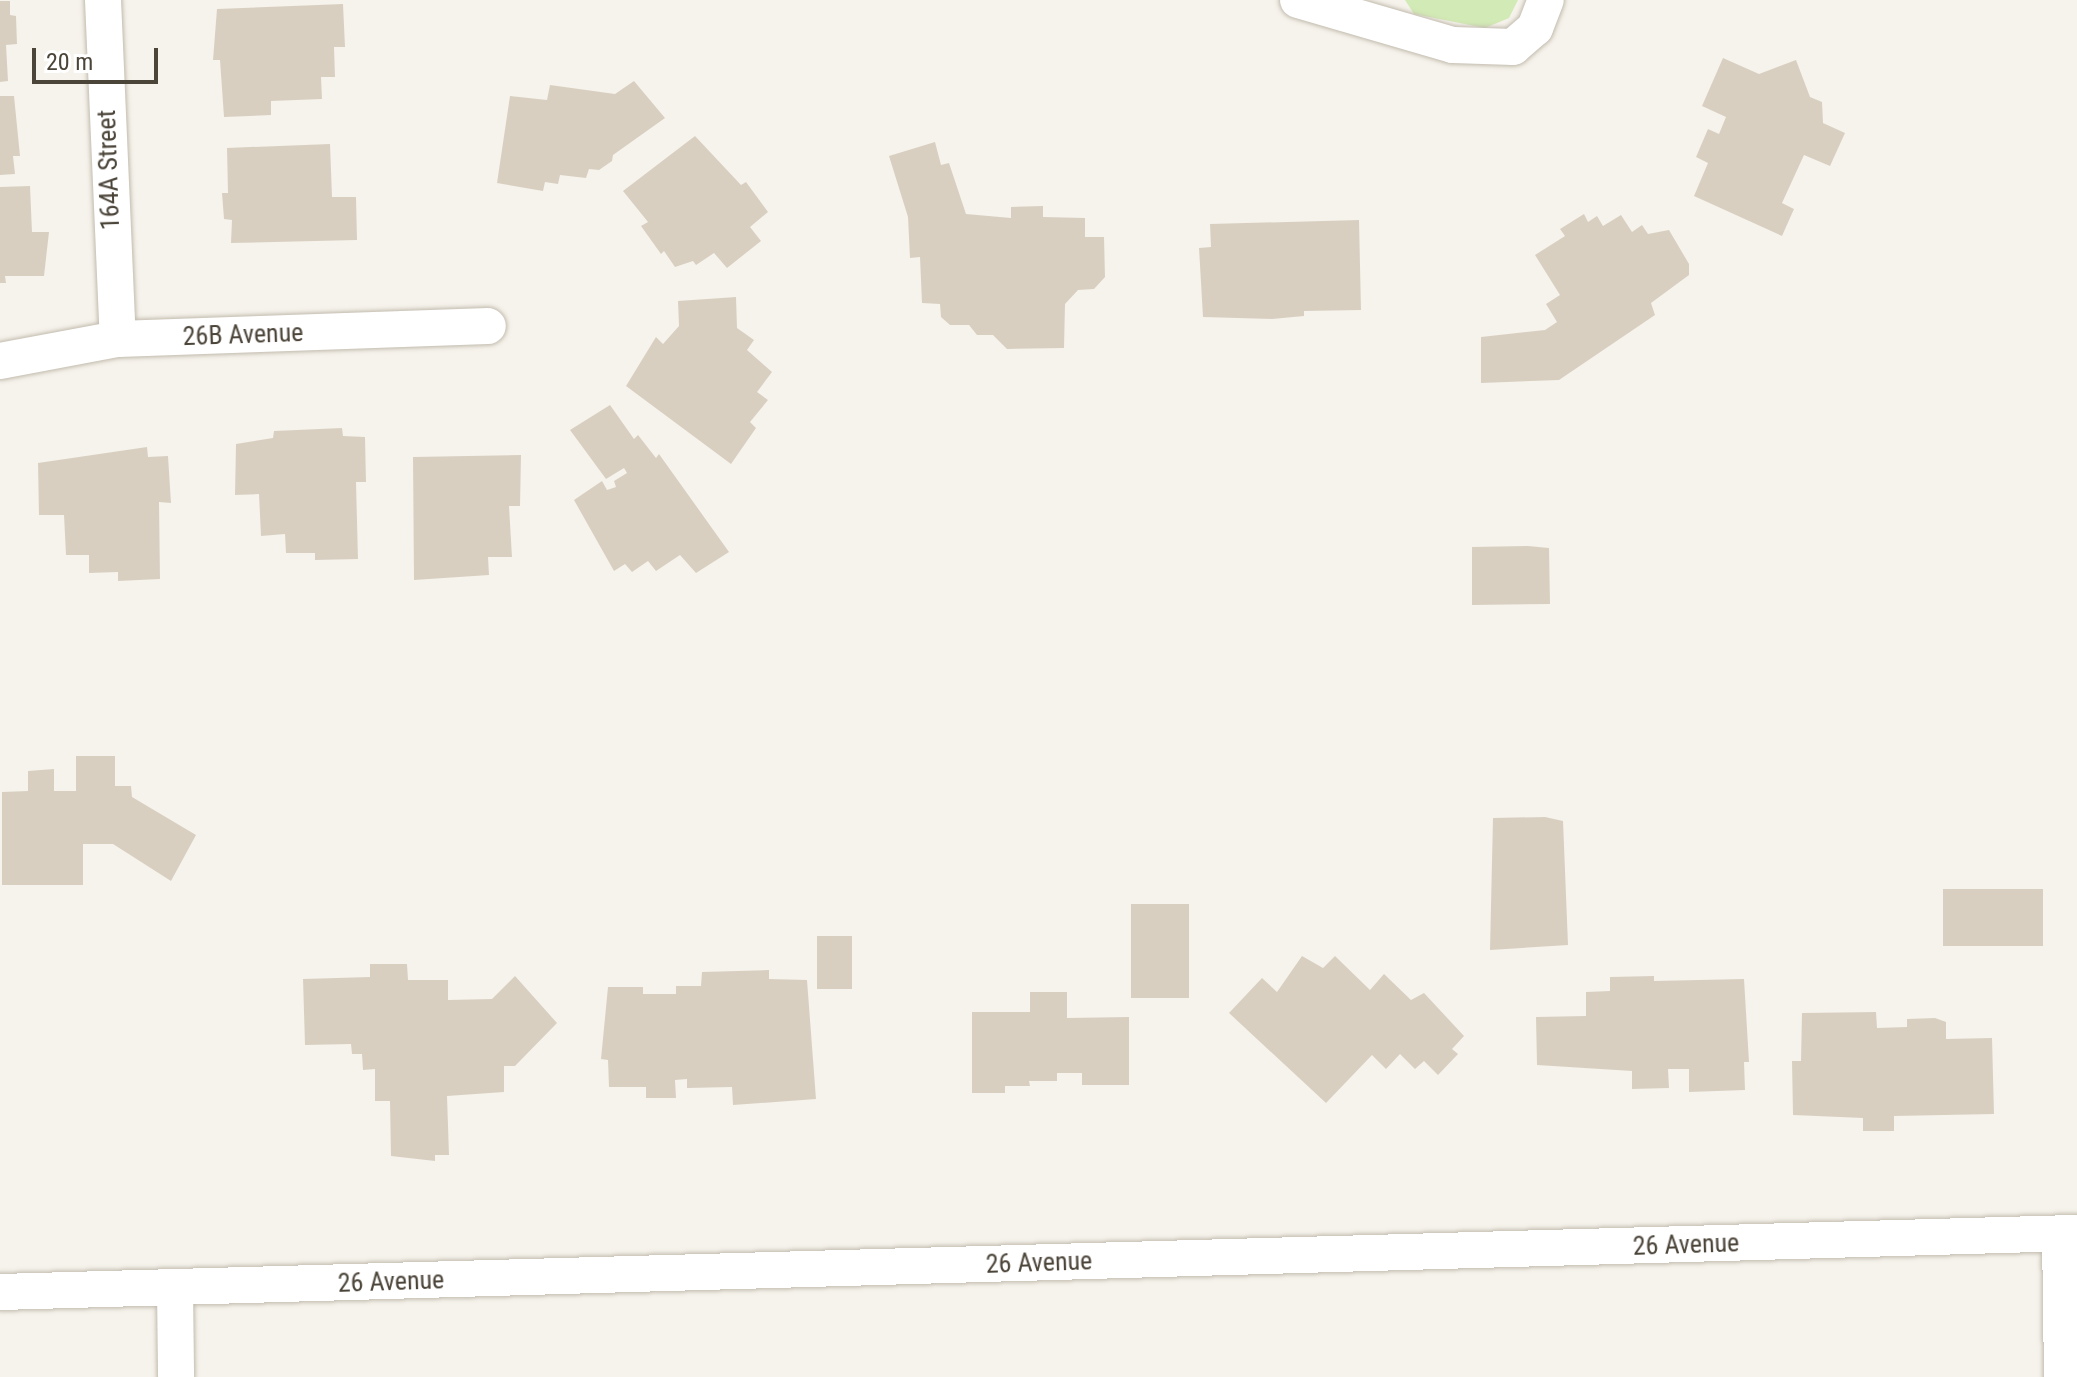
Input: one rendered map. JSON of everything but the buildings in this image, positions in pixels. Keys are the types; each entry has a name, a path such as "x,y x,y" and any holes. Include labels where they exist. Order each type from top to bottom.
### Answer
{"street":[{"name":"164A Street","path":"103,0 118,339"},
{"path":"1298,0 1453,45 1513,47 1535,28 1546,0"},
{"name":"26B Avenue","path":"0,361 118,339 488,326"},
{"path":"2062,1377 2068,1234"},
{"name":"26 Avenue","path":"0,1292 2068,1234"},
{"path":"175,1289 176,1377"}],"green space":[{"path":"1405,0 1518,0 1509,18 1485,28 1414,14"}]}
